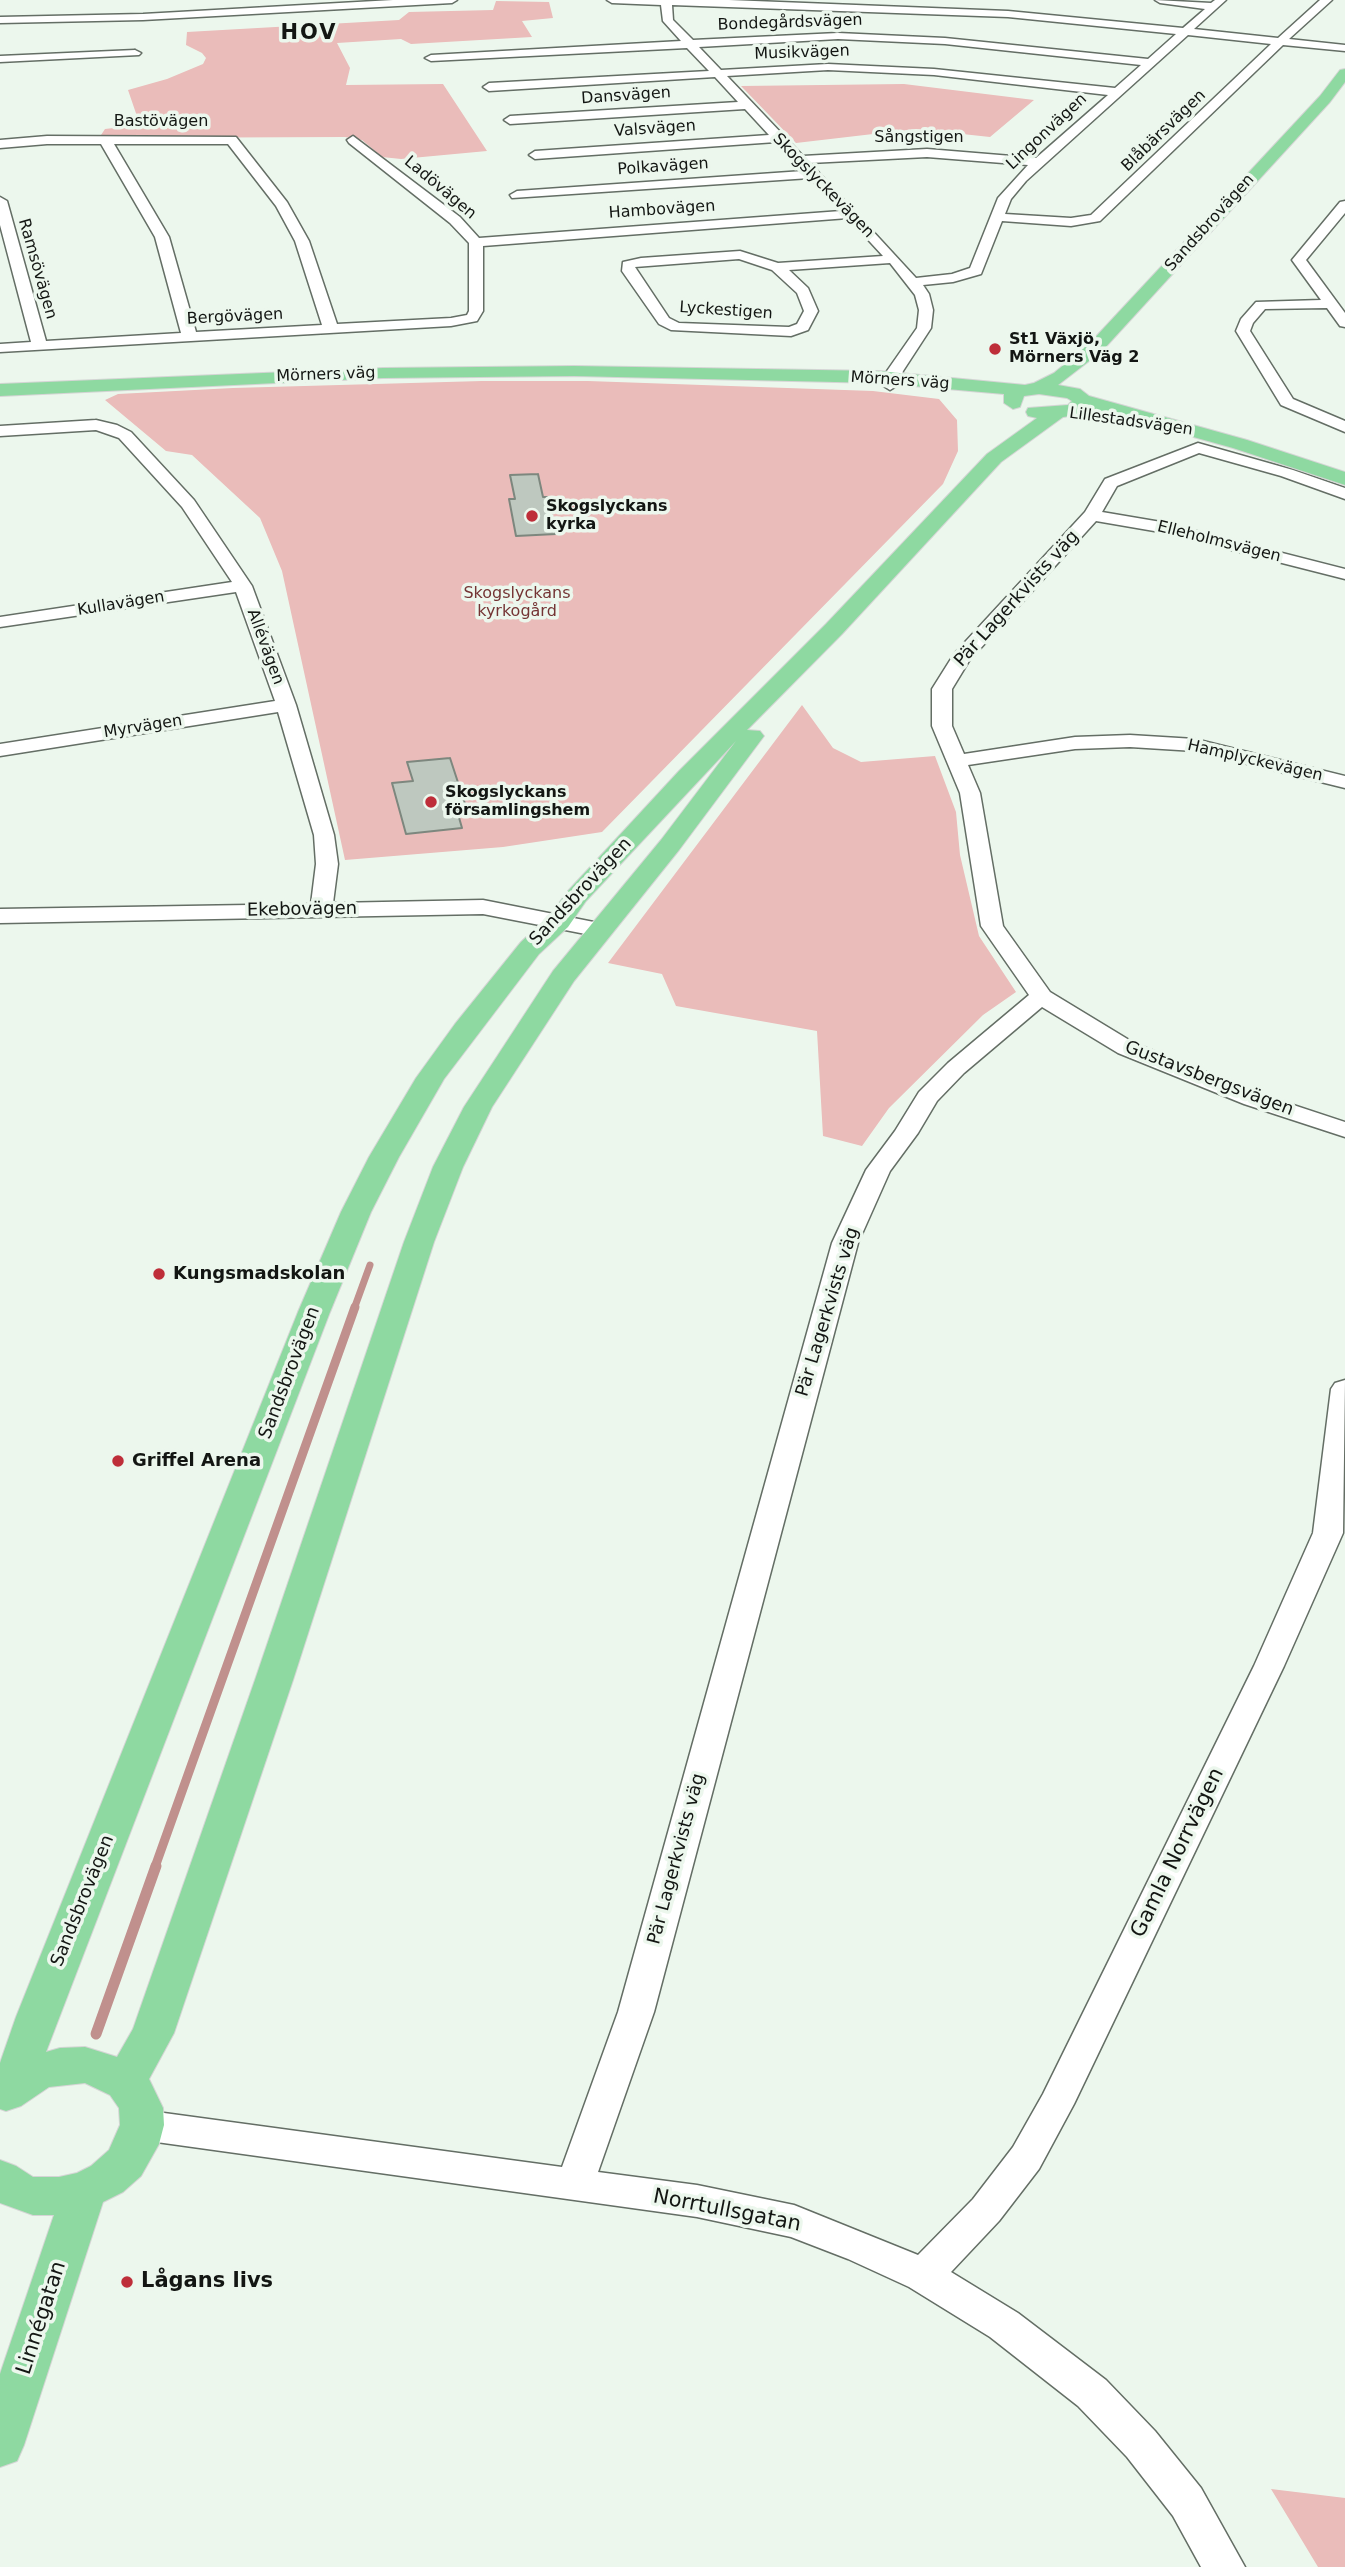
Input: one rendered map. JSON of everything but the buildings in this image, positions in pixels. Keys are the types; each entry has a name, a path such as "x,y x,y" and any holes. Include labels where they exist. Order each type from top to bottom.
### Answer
{"main road":[{"name":"Sandsbrovägen","path":"7,2092 314,1312 356,1212 430,1078 513,968 559,921 578,896 688,776 834,629 994,458 1017,423 1024,398 1060,377 1096,347 1325,99 1345,73"},
{"name":"Sandsbrovägen","path":"1325,99 1345,87"},
{"name":"Sandsbrovägen","path":"994,458 1059,413 1080,407 1073,386 1096,347"},
{"name":"Mörners väg","path":"0,390 383,373 652,373 891,382 987,397 1024,398"},
{"name":"Lillestadsvägen","path":"1024,398 1078,397 1199,440"},
{"name":"Lillestadsvägen","path":"1024,398 1059,413 1108,416 1345,479"},
{"name":"Sandsbrovägen","path":"125,2082 153,2032 274,1680 419,1242 448,1167 478,1107 563,977 670,845 834,629"},
{"path":"0,2179 10,2188 33,2196 59,2196 85,2190 107,2179 125,2163 137,2144 142,2124 141,2108 135,2094 125,2082 107,2071 85,2065 60,2066 36,2073 7,2092"},
{"name":"Linnégatan","path":"0,2445 85,2190"}],"street":[{"path":"0,20 144,17 452,0"},
{"path":"612,0 941,10 1188,31 1345,48"},
{"path":"1160,0 1216,3"},
{"name":"Blåbärsvägen","path":"997,217 1071,222 1095,218 1280,41 1327,0"},
{"name":"Skogslyckevägen","path":"667,1 665,10 668,21 894,259 922,294 926,320 921,335 891,382"},
{"name":"Lingonvägen","path":"914,282 953,278 975,271 1005,198 1039,162 1188,31 1216,3"},
{"path":"133,68 130,24 153,23"},
{"name":"Bondegårdsvägen","path":"431,58 800,36 880,36 1150,63"},
{"path":"0,59 36,57 133,43"},
{"path":"24,45 36,57"},
{"name":"Musikvägen","path":"489,87 828,67 876,68 1116,92"},
{"name":"Dansvägen","path":"510,120 745,105"},
{"name":"Valsvägen","path":"535,155 777,138"},
{"name":"Bastövägen","path":"0,144 47,140 232,140 282,205 302,241 331,329"},
{"path":"105,140 162,237 190,338"},
{"name":"Ladövägen","path":"353,140 455,220 476,242 476,311 472,318"},
{"name":"Sångstigen","path":"799,160 927,153 1039,162"},
{"name":"Polkavägen","path":"517,195 811,174"},
{"name":"Ramsövägen","path":"0,201 40,346"},
{"path":"1345,205 1299,260 1345,323"},
{"name":"Hambovägen","path":"476,242 851,214"},
{"name":"Lyckestigen","path":"777,267 803,291 811,311 803,327 791,332 676,327 664,321 629,271 628,265 740,255 777,267 894,259"},
{"path":"1330,304 1258,301 1243,331 1287,402 1345,427"},
{"name":"Bergövägen","path":"0,348 472,318"},
{"path":"0,431 96,425 111,428"},
{"name":"Allévägen","path":"111,428 125,435 188,504 243,586 286,705 324,835 327,864 321,910"},
{"path":"1092,515 1111,484 1199,440"},
{"name":"Lillestadsvägen","path":"1199,440 1345,494"},
{"name":"Elleholmsvägen","path":"1092,515 1161,527 1345,574"},
{"name":"Pär Lagerkvists väg","path":"574,2186 636,2012 845,1243 878,1170 906,1133 927,1097 1020,1012 1042,997 992,926 970,793 942,726 942,689 961,658 1092,515"},
{"name":"Kullavägen","path":"0,622 243,586"},
{"name":"Myrvägen","path":"0,750 286,705"},
{"name":"Hamplyckevägen","path":"957,761 1074,743 1130,741 1195,745 1345,782"},
{"name":"Ekebovägen","path":"0,916 483,907 601,930"},
{"name":"Gustavsbergsvägen","path":"1042,997 1126,1048 1252,1099 1345,1130"},
{"name":"Gamla Norrvägen","path":"923,2275 1009,2183 1056,2104 1269,1666 1337,1534 1345,1389"},
{"name":"Norrtullsgatan","path":"142,2124 697,2201 794,2221 861,2246 923,2275 1004,2325 1092,2393 1141,2444 1186,2502 1224,2567"}],"green space":[{"path":"496,1 549,2 553,18 522,21 532,37 411,44 401,39 337,43 350,68 346,85 443,84 487,151 401,159 382,157 362,140 345,137 99,138 105,129 140,125 128,90 167,79 203,64 206,58 202,53 186,45 187,32 399,20 409,12 493,10"},
{"path":"904,84 1034,100 990,137 916,129 796,143 741,86"},
{"name":"Skogslyckans kyrkogård","path":"588,381 873,391 939,399 957,420 958,451 943,484 602,832 503,847 345,860 282,571 260,518 192,455 166,451 105,400 118,394 233,388"},
{"path":"802,705 833,748 861,762 935,756 956,812 960,855 979,936 1016,992 983,1015 889,1108 862,1146 823,1136 817,1031 676,1006 662,974 608,963"},
{"path":"1271,2489 1345,2498 1345,2567 1318,2567"}],"waterway":[{"path":"354,1309 370,1265"},
{"path":"155,1867 355,1307"},
{"path":"96,2034 156,1866"}],"place":[{"name":"St1 Växjö, Mörners Väg 2","path":"995,349"},
{"name":"Skogslyckans kyrka","path":"532,516"},
{"name":"Skogslyckans församlingshem","path":"431,802"},
{"name":"Kungsmadskolan","path":"159,1274"},
{"name":"Griffel Arena","path":"118,1461"},
{"name":"Lågans livs","path":"127,2282"}],"district":[{"name":"HOV","path":"309,34"}]}
